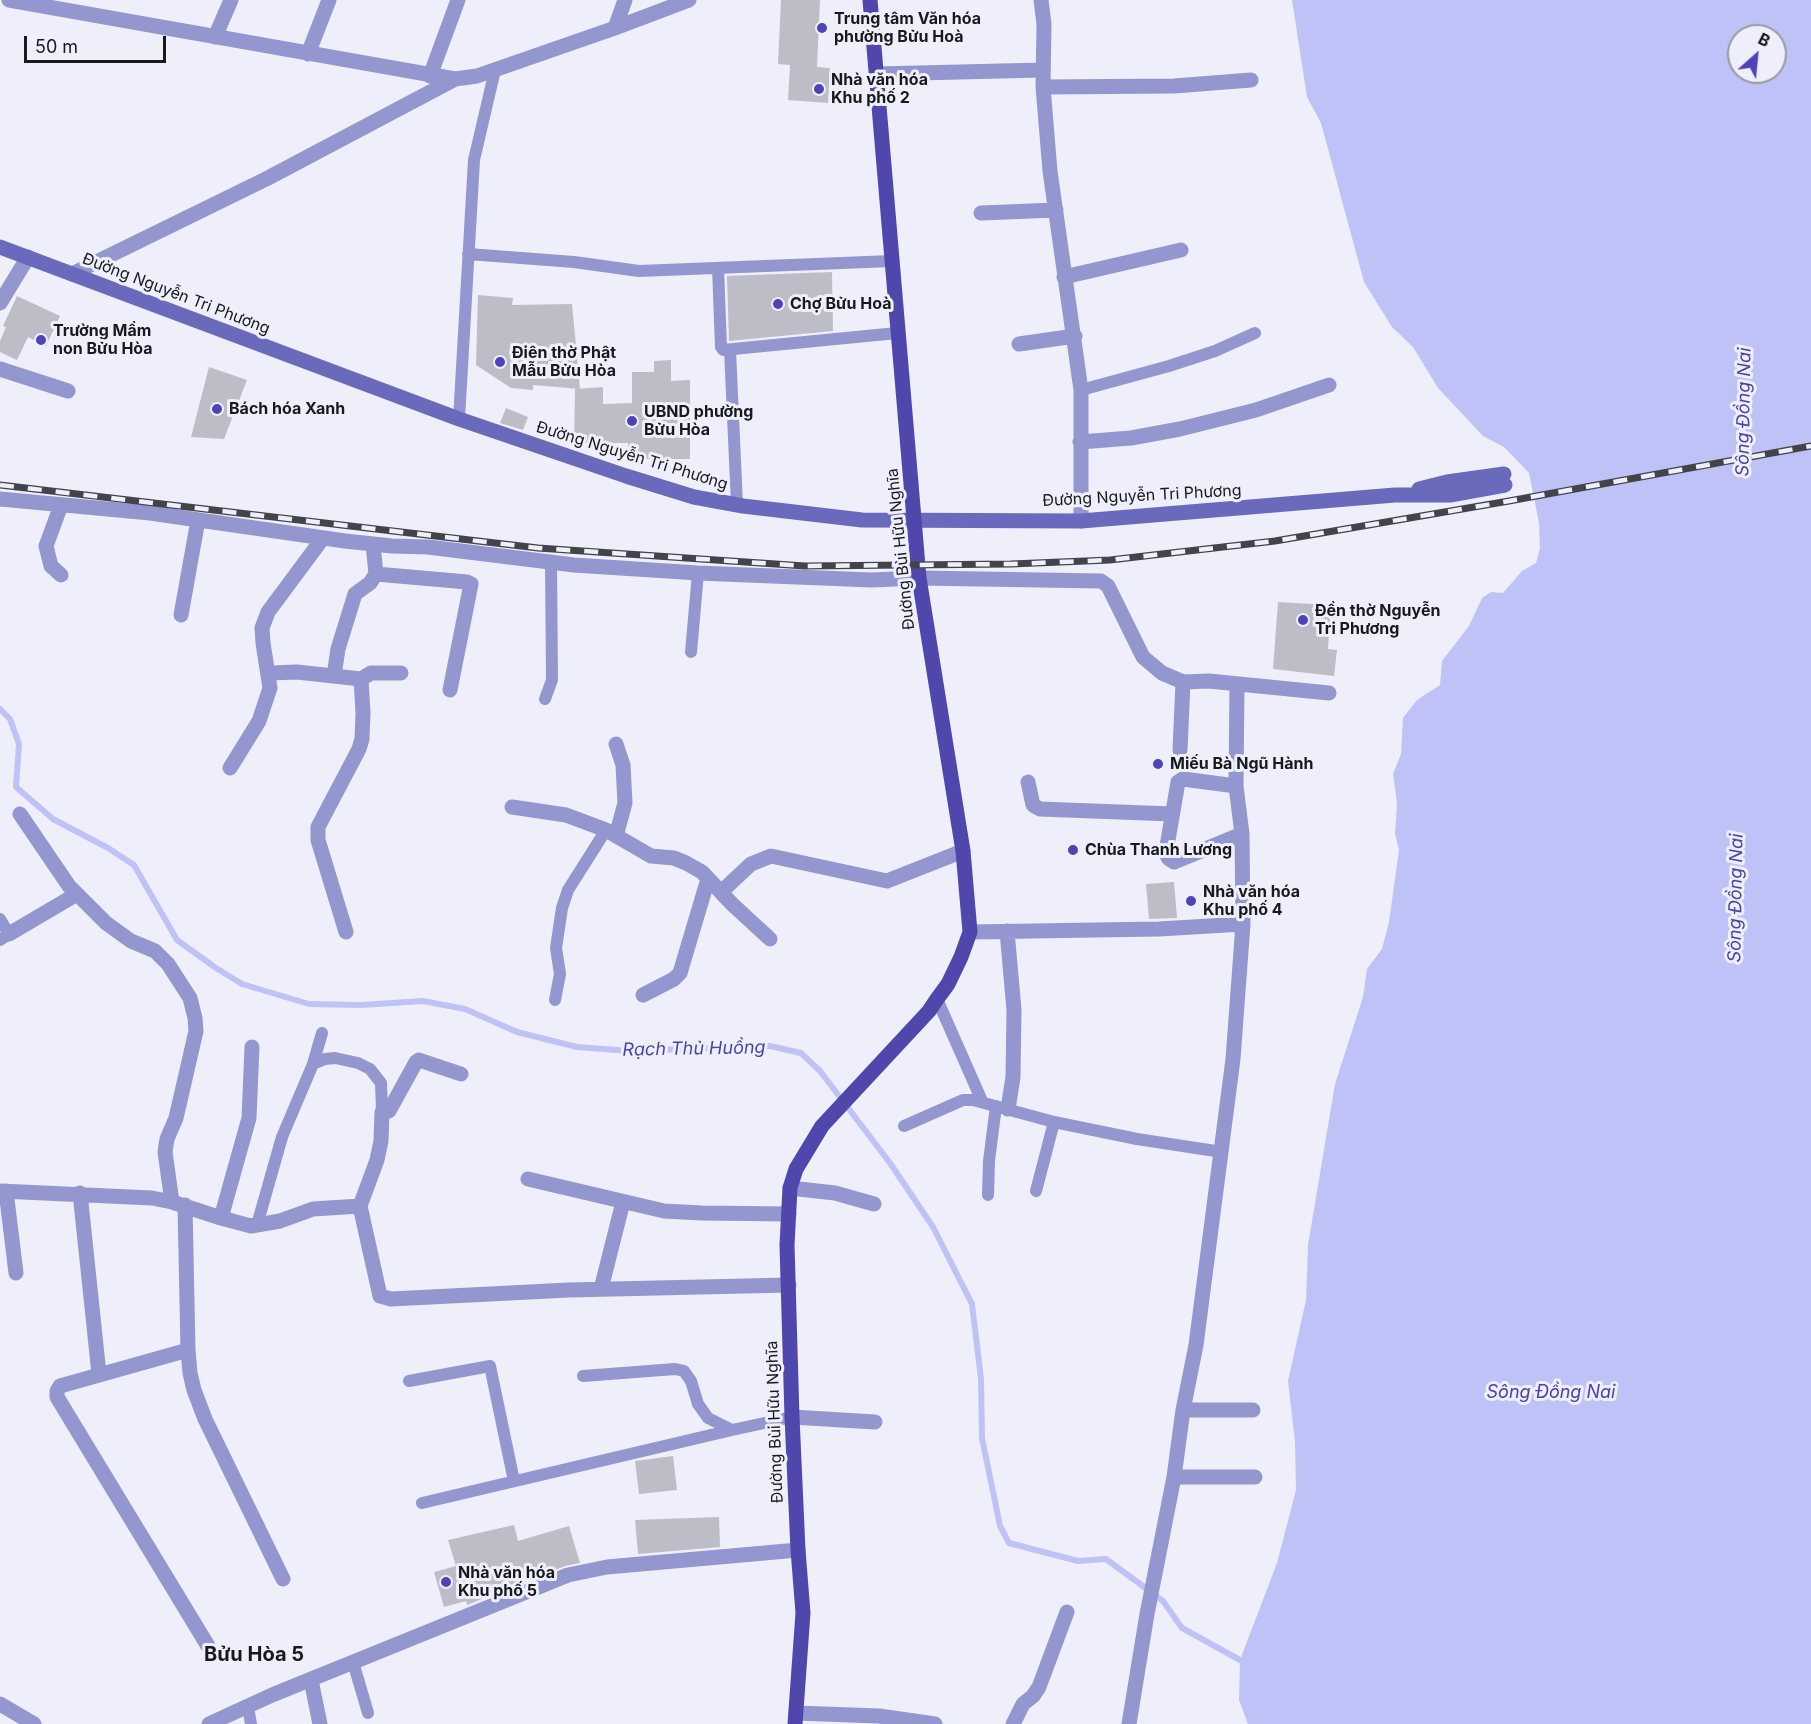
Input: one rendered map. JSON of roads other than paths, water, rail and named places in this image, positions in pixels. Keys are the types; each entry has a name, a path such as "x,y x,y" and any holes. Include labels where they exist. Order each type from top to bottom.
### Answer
{"main road":[{"name":"Đường Bùi Hữu Nghĩa","path":"795,1719 803,1613 792,1417 787,1245 790,1188 796,1169 822,1126 929,1011 961,957 970,932 963,851 919,578 870,0"},
{"name":"Đường Nguyễn Tri Phương","path":"0,247 459,419 626,476 694,496 737,505 862,520 1082,521 1395,495 1447,482 1505,480"}],"street":[{"path":"9,0 455,79 477,76 495,70 689,0"},
{"path":"215,37 231,0"},
{"path":"308,54 329,0"},
{"path":"430,76 458,0"},
{"path":"615,28 625,0"},
{"path":"1041,0 1044,24 1043,87 1050,171 1081,390 1082,521"},
{"path":"876,74 1043,70"},
{"path":"72,274 268,178 455,79"},
{"path":"1043,87 1174,86 1251,80"},
{"path":"981,213 1056,210"},
{"path":"1064,277 1181,250"},
{"path":"0,303 28,257"},
{"path":"1019,344 1075,336"},
{"path":"0,369 68,391"},
{"path":"1080,442 1131,438 1180,429 1256,410 1329,385"},
{"path":"0,499 198,520 373,544 428,547 551,562 698,573 871,580 919,578 1101,581 1108,586 1143,657 1162,673 1183,682 1209,681 1329,693"},
{"path":"61,575 51,566 46,546 62,505"},
{"path":"181,615 198,520"},
{"path":"230,768 259,721 270,688 262,643 262,628 268,612 323,538"},
{"path":"334,676 338,649 355,594 370,584 376,574 373,544"},
{"path":"376,574 471,584 450,690"},
{"path":"269,673 297,672 361,679 367,674 378,671 401,673"},
{"path":"346,932 316,834 359,749 363,713 361,679"},
{"path":"1180,750 1183,682"},
{"path":"1129,1724 1196,1345 1233,1059 1243,924 1242,834 1236,786 1237,684"},
{"path":"611,833 626,802 623,765 616,744"},
{"path":"1236,786 1183,779 1178,782 1166,852 1168,858 1174,862 1242,834"},
{"path":"1028,782 1033,805 1040,809 1172,814"},
{"path":"512,807 566,815 611,833 651,856 674,858 686,863 702,872 770,939"},
{"path":"21,814 69,886 106,923 131,941 155,951 168,964 190,998 196,1031 176,1118 167,1139 165,1152 178,1203 192,1382 205,1419 283,1579"},
{"path":"721,892 751,864 771,856 887,882 963,851"},
{"path":"643,995 674,979 680,973 708,879"},
{"path":"5,937 77,894"},
{"path":"970,932 1159,929 1243,924"},
{"path":"1002,1108 1013,1077 1014,1010 1007,931"},
{"path":"221,1218 249,1118 252,1047"},
{"path":"461,1074 419,1060 388,1111 382,1112 381,1141 377,1160 360,1206 380,1296 384,1299 601,1289 789,1284"},
{"path":"528,1179 664,1211 789,1214"},
{"path":"790,1188 835,1193 874,1204"},
{"path":"16,1273 3,1191 152,1198 178,1203 242,1224 257,1225 279,1221 313,1209 360,1206"},
{"path":"80,1193 99,1374"},
{"path":"601,1289 624,1202"},
{"path":"188,1350 60,1386 57,1397 207,1646"},
{"path":"1183,1410 1253,1410"},
{"path":"792,1417 875,1422"},
{"path":"1174,1477 1255,1477"},
{"path":"209,1724 272,1695 568,1575 587,1570 698,1557 798,1550"},
{"path":"1013,1724 1023,1704 1039,1687 1067,1612"},
{"path":"311,1680 320,1724"},
{"path":"0,1704 34,1724"},
{"path":"795,1719 879,1716 935,1724"}],"lane":[{"path":"459,419 474,160 495,70"},
{"path":"468,254 574,262 639,271 892,261"},
{"path":"718,268 720,347 723,350 897,333"},
{"path":"1081,390 1206,354 1255,333"},
{"path":"730,350 737,505"},
{"path":"545,699 552,680 551,562"},
{"path":"691,652 698,573"},
{"path":"555,1000 560,974 556,948 562,908 568,890 611,833"},
{"path":"0,919 5,937"},
{"path":"937,999 982,1101"},
{"path":"257,1225 282,1137 313,1064 322,1033"},
{"path":"313,1064 335,1058 358,1063 370,1069 381,1083 382,1112"},
{"path":"904,1126 963,1100 982,1101 1054,1122 1137,1139 1222,1152"},
{"path":"988,1195 989,1161 1002,1108"},
{"path":"1036,1191 1054,1122"},
{"path":"409,1381 490,1366 514,1481"},
{"path":"583,1376 675,1369 684,1371 691,1382 698,1404 708,1418 732,1430"},
{"path":"422,1503 792,1417"},
{"path":"352,1662 368,1713"},
{"path":"248,1707 251,1724"}],"water":[{"name":"Sông Đồng Nai","path":"1292,0 1811,0 1811,1724 1248,1724 1239,1700 1240,1660 1277,1563 1296,1490 1295,1442 1288,1381 1306,1300 1308,1245 1335,1084 1363,997 1367,969 1382,949 1389,922 1399,850 1395,834 1397,804 1393,774 1401,754 1403,718 1417,700 1440,685 1442,661 1469,626 1482,598 1491,592 1503,593 1522,571 1536,563 1540,548 1539,523 1529,473 1504,447 1483,436 1438,388 1413,347 1392,327 1364,282 1321,123 1307,97"}],"waterway":[{"name":"Rạch Thủ Huồng","path":"0,709 10,719 19,744 16,787 53,819 108,848 134,865 177,940 242,984 309,1004 361,1005 423,1001 465,1009 517,1032 577,1047 630,1051 770,1046 801,1053 820,1071 890,1163 933,1227 972,1304 981,1379 982,1438 1000,1526 1009,1543 1078,1561 1106,1559 1163,1601 1182,1628 1240,1660"}],"railway":[{"path":"0,485 538,548 805,566 1011,564 1110,560 1275,541 1811,446"}],"place":[{"name":"Trung tâm Văn hóa phường Bửu Hoà","path":"822,28"},
{"name":"Nhà văn hóa Khu phố 2","path":"819,89"},
{"name":"Chợ Bửu Hoà","path":"778,304"},
{"name":"Trường Mầm non Bửu Hòa","path":"41,340"},
{"name":"Điện thờ Phật Mẫu Bửu Hòa","path":"500,362"},
{"name":"Bách hóa Xanh","path":"217,409"},
{"name":"UBND phường Bửu Hòa","path":"632,421"},
{"name":"Đền thờ Nguyễn Tri Phương","path":"1303,620"},
{"name":"Miếu Bà Ngũ Hành","path":"1158,764"},
{"name":"Chùa Thanh Lương","path":"1073,850"},
{"name":"Nhà văn hóa Khu phố 4","path":"1191,901"},
{"name":"Nhà văn hóa Khu phố 5","path":"446,1582"}],"district":[{"name":"Bửu Hòa 5","path":"254,1655"}]}
